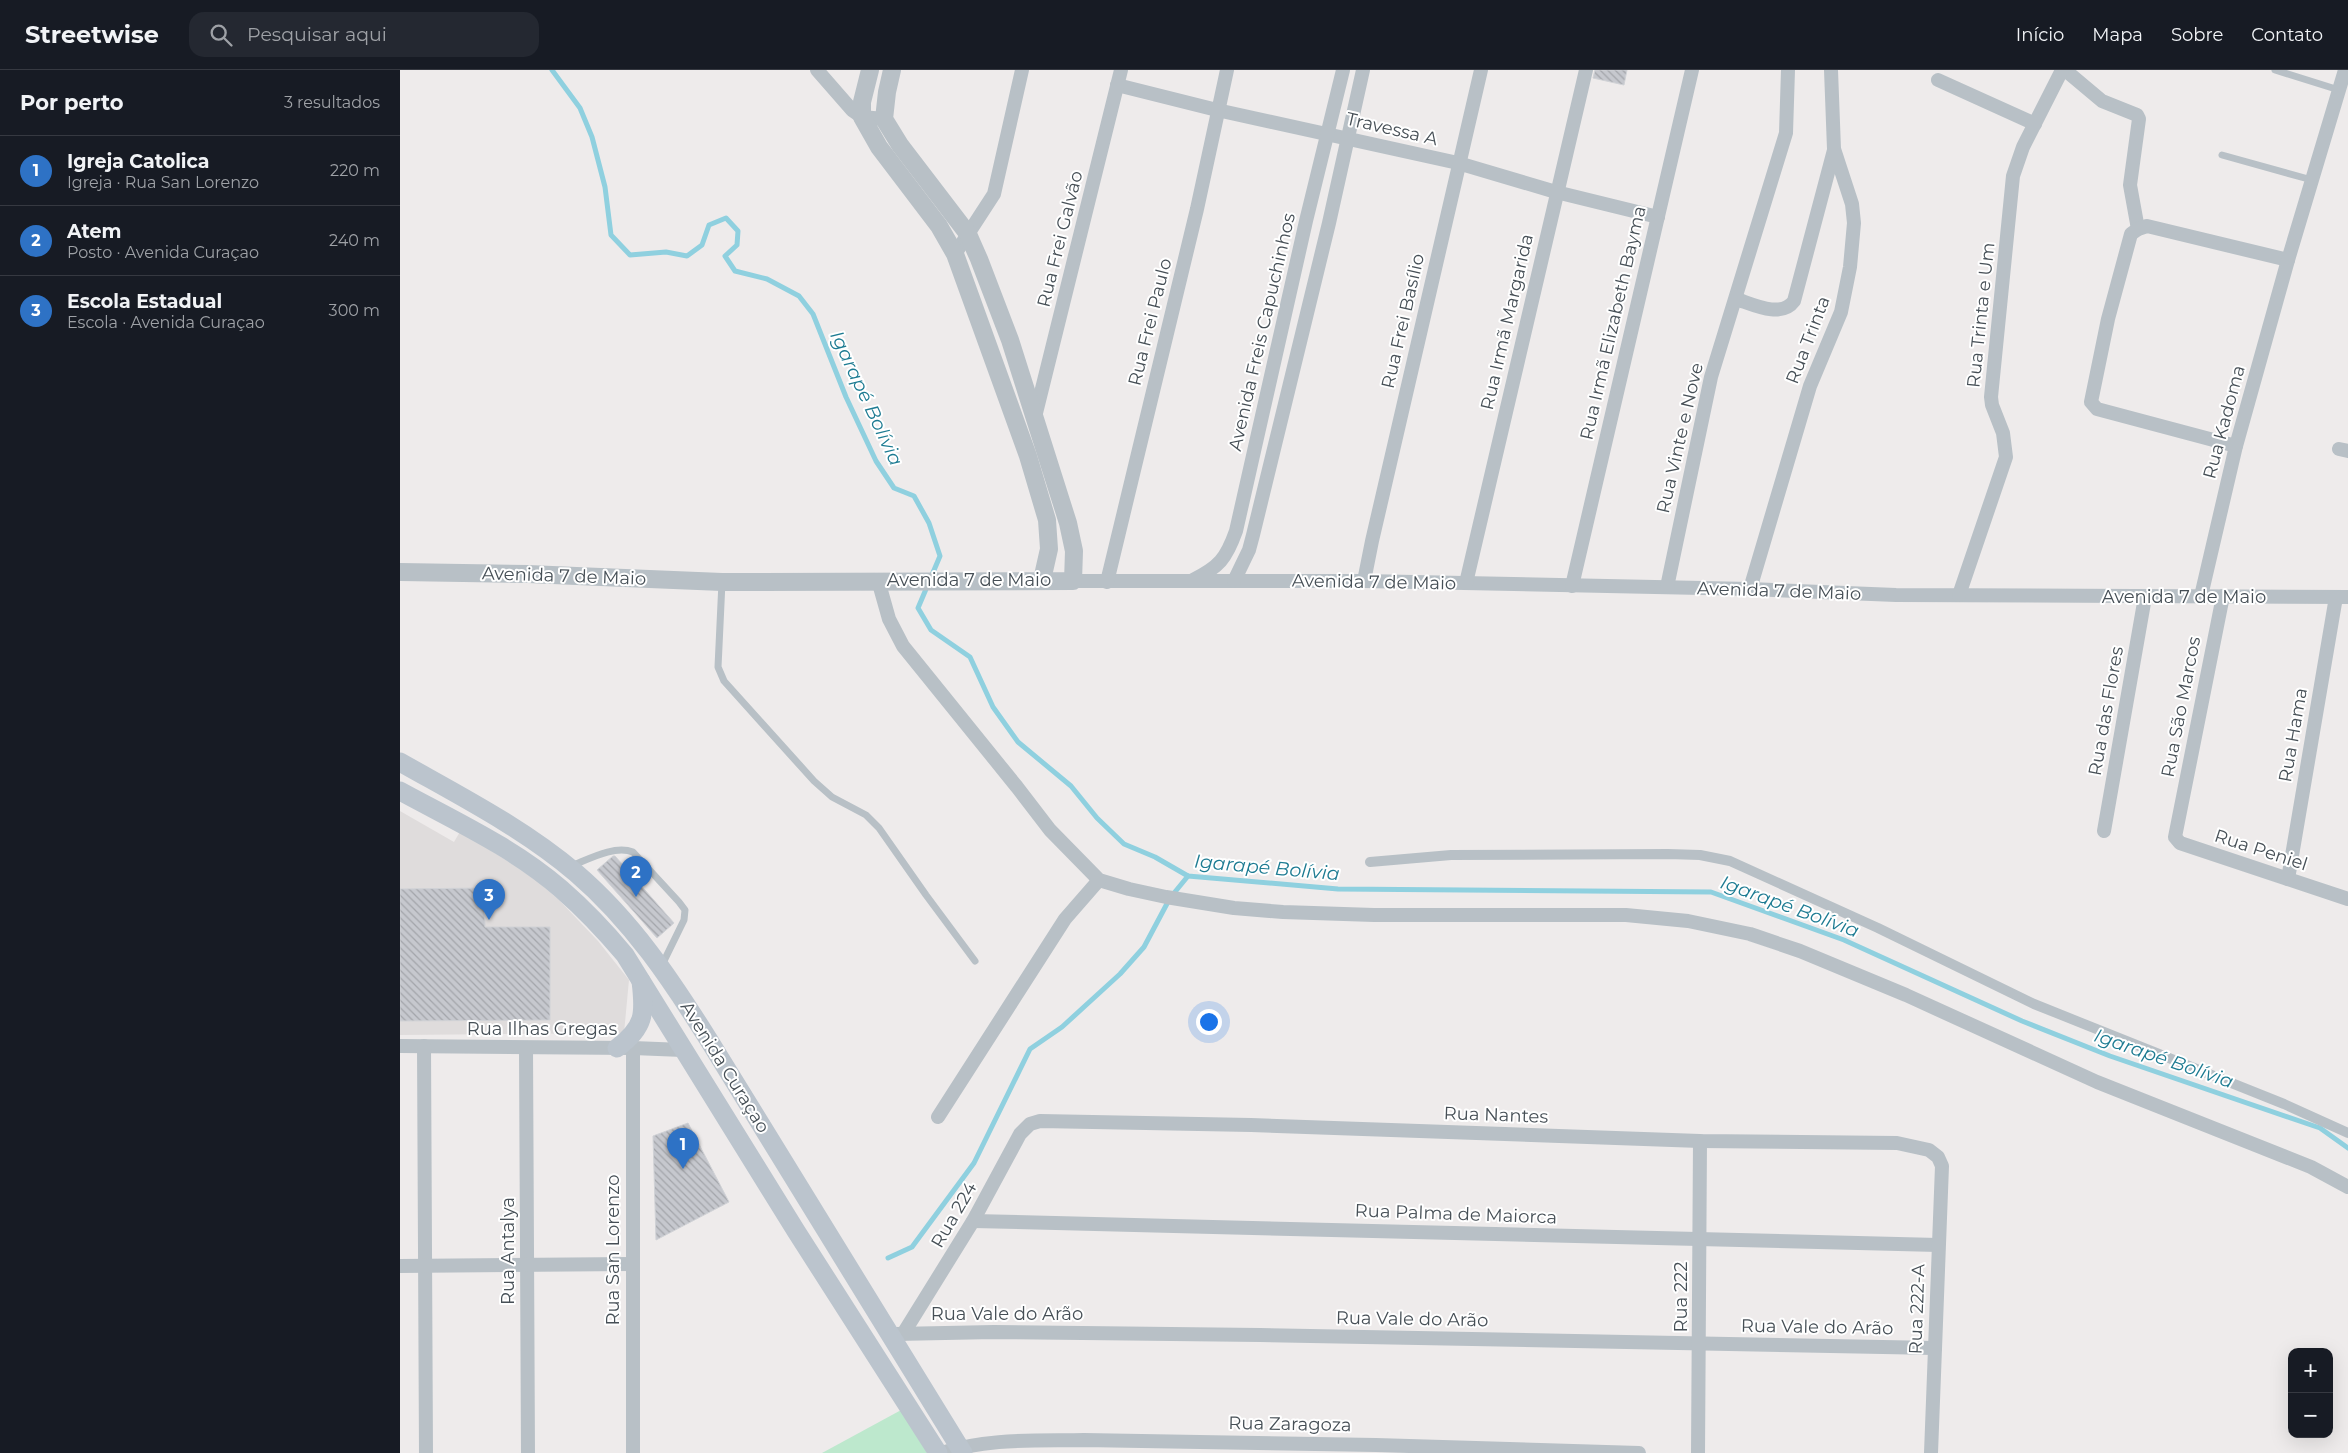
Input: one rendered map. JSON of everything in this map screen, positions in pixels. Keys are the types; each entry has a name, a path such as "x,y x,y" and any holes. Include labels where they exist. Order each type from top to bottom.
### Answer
{"main road":[{"name":"Avenida Curaçao","path":"400,762 483,809 537,843 568,867 610,906 661,966 710,1042 800,1190 896,1334 950,1452"},
{"name":"Avenida Curaçao","path":"400,791 502,847 560,888 595,920 625,955 776,1197 950,1452"},
{"path":"625,1048 636,1033 640,1022 643,996 640,977"},
{"path":"776,1197 800,1190"}],"street":[{"path":"817,70 852,110 862,117 879,147 938,226 955,254 1028,456 1047,520 1049,549 1042,580"},
{"path":"862,117 862,102 870,70"},
{"path":"892,70 884,119 900,145 968,234 1010,340 1068,523 1074,551 1073,580"},
{"path":"955,254 994,194 1022,70"},
{"name":"Rua Frei Galvão","path":"1035,417 1120,70"},
{"name":"Rua Frei Paulo","path":"1107,582 1196,209 1227,70"},
{"name":"Avenida Freis Capuchinhos","path":"1189,582 1222,562 1236,531 1306,221 1343,70"},
{"path":"1234,581 1246,556 1253,535 1329,223 1346,139 1363,70"},
{"name":"Rua Frei Basílio","path":"1364,580 1458,163 1481,70"},
{"name":"Rua Irmã Margarida","path":"1466,583 1586,70"},
{"name":"Rua Irmã Elizabeth Bayma","path":"1572,586 1692,70"},
{"name":"Rua Vinte e Nove","path":"1667,587 1711,377 1786,132 1788,70"},
{"name":"Rua Trinta","path":"1750,589 1802,409 1817,366 1841,312 1845,294 1854,224 1852,204 1834,149 1831,70"},
{"path":"2064,70 2102,101 2136,115 2139,119 2130,185 2138,229"},
{"name":"Rua Trinta e Um","path":"1959,595 2006,457 2003,433 1992,405 1992,397 2014,176 2023,147 2064,70"},
{"name":"Rua Kadoma","path":"2201,596 2236,446 2288,260 2345,70"},
{"path":"1938,80 2035,124"},
{"name":"Travessa A","path":"1117,85 1218,110 1458,163 1556,192 1658,217"},
{"path":"862,117 884,119"},
{"path":"1736,299 1770,309 1784,310 1790,307 1794,301 1804,269 1834,149"},
{"path":"2236,446 2097,409 2091,402 2108,319 2131,234 2147,226 2288,260"},
{"name":"Avenida 7 de Maio","path":"400,572 528,574 722,582 878,580 1073,580 1107,582 1364,580 1750,589 1839,594 2342,597"},
{"path":"878,580 889,619 903,646 1018,787 1050,830 1098,880 1166,897 1234,908 1282,912 1374,915 1626,915 1688,921 1750,934 1800,951 1906,995 2097,1082 2311,1167 2348,1187"},
{"name":"Rua São Marcos","path":"2176,826 2223,596"},
{"name":"Rua das Flores","path":"2104,831 2145,597"},
{"name":"Rua Hama","path":"2288,879 2342,597"},
{"name":"Rua Peniel","path":"2176,826 2175,837 2180,843 2348,899"},
{"path":"1370,862 1451,855 1668,854 1700,855 1730,861 1878,928 2034,1004 2284,1104 2348,1133"},
{"path":"938,1117 1065,919 1098,880"},
{"name":"Rua Ilhas Gregas","path":"400,1046 683,1050"},
{"path":"424,1046 426,1453"},
{"name":"Rua Antalya","path":"526,1048 528,1453"},
{"name":"Rua San Lorenzo","path":"625,1048 631,1264 632,1453"},
{"name":"Rua Nantes","path":"1040,1120 1232,1124 1700,1141 1897,1143 1929,1150 1938,1156 1942,1166"},
{"name":"Rua 224","path":"896,1334 973,1221 1020,1134 1030,1124 1040,1120"},
{"name":"Rua 222","path":"1698,1453 1700,1141"},
{"name":"Rua 222-A","path":"1930,1453 1942,1166"},
{"name":"Rua Palma de Maiorca","path":"973,1221 1938,1245"},
{"path":"400,1266 631,1264"},
{"name":"Rua Vale do Arão","path":"896,1334 994,1332 1699,1342 1935,1348"},
{"name":"Rua Zaragoza","path":"950,1452 1040,1440 1092,1440 1366,1445 1639,1453"}],"lane":[{"path":"2275,70 2339,90"},
{"path":"2222,155 2312,180"},
{"path":"722,582 718,667 724,681 814,781 832,797 866,815 880,828 926,895 975,961"},
{"path":"568,867 618,850 633,852 685,910 684,920 661,966"}],"shaded area":[{"path":"400,811 454,842 461,830 537,881 559,900 598,941 629,980 624,1033 400,1035"}],"green space":[{"path":"903,1409 927,1453 822,1453"}],"building":[{"path":"1595,70 1627,70 1624,85 1593,78"},
{"path":"613,856 674,923 657,938 597,870"},
{"path":"484,888 485,927 550,927 550,1020 400,1021 400,889"},
{"path":"688,1123 729,1202 656,1240 653,1136"}],"waterway":[{"name":"Igarapé Bolívia","path":"552,70 580,108 592,137 605,187 611,235 630,255 666,252 687,256 702,245 709,225 726,218 738,231 737,245 725,256 735,271 767,279 799,296 813,314 846,397 876,461 894,488 914,496 929,523 940,556 918,608 931,630 970,657 993,707 1018,742 1071,786 1097,818 1124,844 1155,857 1188,876 1338,889 1711,892 1844,940 2022,1021 2110,1056 2320,1128 2348,1148"},
{"path":"888,1258 912,1247 974,1163 1030,1049 1062,1027 1120,974 1144,947 1170,898 1188,876"}],"place":[{"name":"Atem","path":"636,897"},
{"name":"Escola Estadual","path":"489,920"},
{"name":"Igreja Catolica","path":"683,1169"}]}
